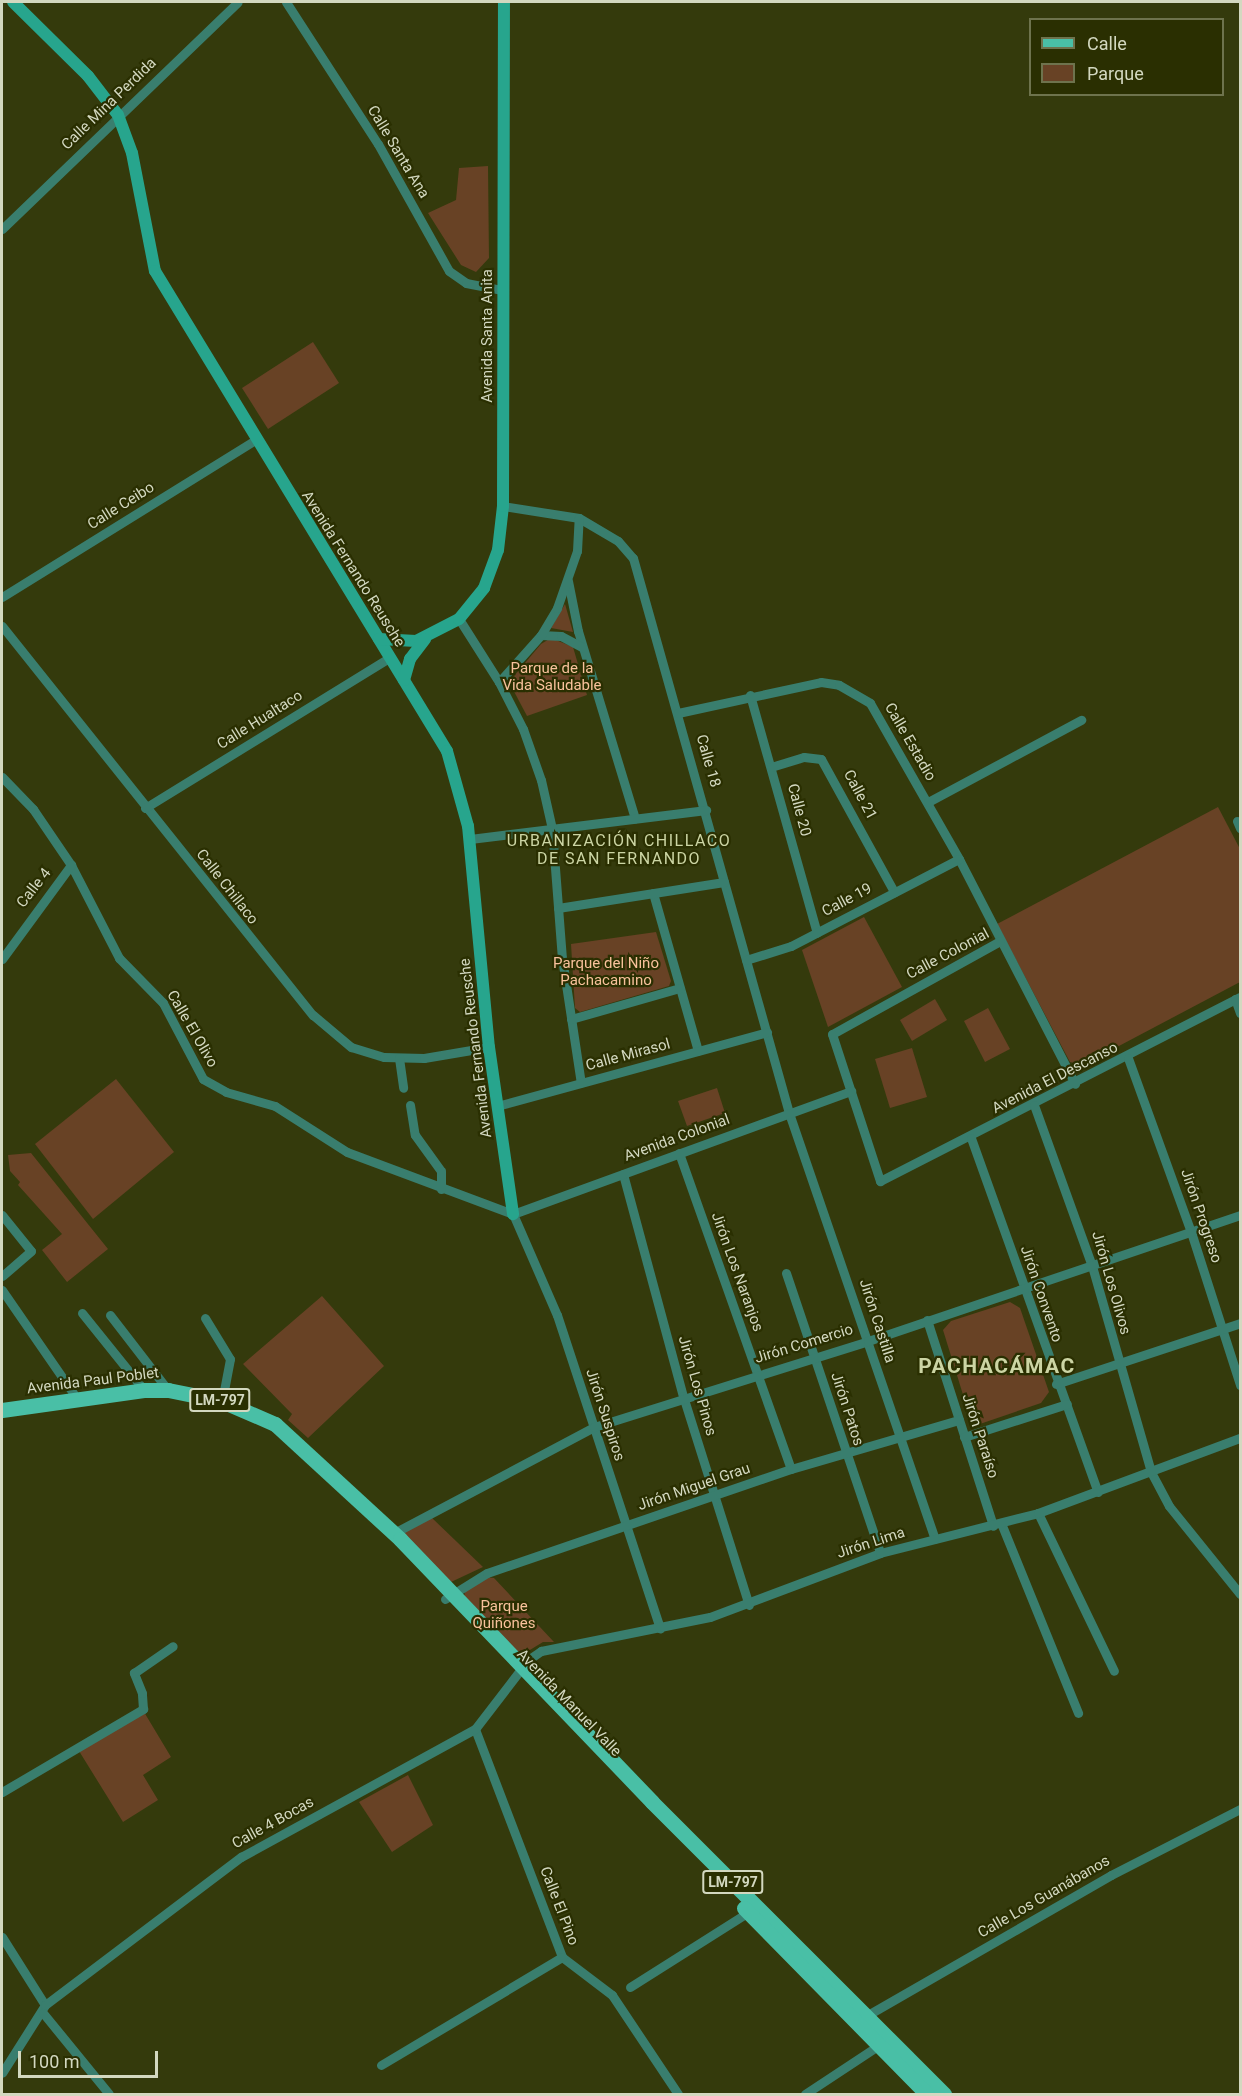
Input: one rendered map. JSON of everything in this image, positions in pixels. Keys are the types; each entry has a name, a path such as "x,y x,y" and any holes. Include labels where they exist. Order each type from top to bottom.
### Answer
{"main road":[{"name":"Avenida Paul Poblet","path":"2,1410 144,1390 168,1390 222,1401 251,1410 286,1432 391,1534"},
{"name":"Avenida Manuel Valle","path":"391,1534 520,1672 753,1910 879,2046 927,2094"},
{"name":"Avenida Manuel Valle","path":"753,1910 866,2016 944,2094"}],"street":[{"name":"Avenida Fernando Reusche","path":"13,2 88,76 118,115 132,153 155,271 255,440 447,751 470,839 489,1047 513,1214"},
{"name":"Calle Mina Perdida","path":"2,229 238,2"},
{"name":"Calle Santa Ana","path":"286,2 378,144 449,271 466,284 501,290"},
{"name":"Avenida Santa Anita","path":"379,639 400,643 425,639 459,619 468,610 493,570 503,506 501,290 504,2"},
{"name":"Calle Ceibo","path":"2,597 255,440"},
{"name":"Calle 18","path":"503,506 579,518 618,540 633,558 706,810 789,1113"},
{"path":"500,682 542,635 568,581 577,551 579,518"},
{"path":"568,581 582,647 635,819"},
{"path":"459,619 500,682 533,754 552,829 558,908 581,1083"},
{"name":"Calle Chillaco","path":"2,626 314,1015 351,1047 399,1058 424,1058 489,1047"},
{"path":"542,635 561,636 582,647"},
{"name":"Avenida Santa Anita","path":"404,680 410,659 425,639"},
{"name":"Calle Hualtaco","path":"146,808 390,657"},
{"name":"Calle Estadio","path":"678,713 750,695 821,682 839,685 860,695 870,704 928,802 1000,941"},
{"name":"Calle 20","path":"750,695 817,933"},
{"path":"928,802 1081,720"},
{"name":"Calle 21","path":"771,767 804,758 821,759 894,892"},
{"name":"Calle El Olivo","path":"2,777 33,809 71,865 119,958 163,1004 203,1079 226,1092 280,1109 330,1144 441,1189 513,1214"},
{"path":"470,839 706,810"},
{"name":"Calle 19","path":"746,960 817,933 958,859"},
{"name":"Calle 4","path":"2,959 71,865"},
{"path":"558,908 724,882"},
{"path":"652,893 698,1051"},
{"name":"Calle Colonial","path":"851,1091 832,1034 1000,941 1076,1084"},
{"path":"571,1019 680,988"},
{"path":"1238,998 1240,1013"},
{"name":"Avenida El Descanso","path":"851,1091 882,1181 1128,1058 1238,998"},
{"name":"Calle Mirasol","path":"497,1106 767,1032"},
{"path":"399,1058 403,1088"},
{"name":"Jirón Progreso","path":"1128,1058 1191,1232 1240,1385"},
{"name":"Avenida Colonial","path":"513,1214 851,1091"},
{"path":"410,1105 414,1135 441,1170 441,1189"},
{"name":"Jirón Los Olivos","path":"1034,1105 1092,1266 1118,1364 1151,1472 1169,1506 1240,1594"},
{"name":"Jirón Castilla","path":"789,1113 935,1539"},
{"name":"Jirón Convento","path":"971,1138 1056,1384 1066,1404 1098,1492"},
{"name":"Jirón Los Naranjos","path":"679,1153 791,1469"},
{"name":"Jirón Los Pinos","path":"623,1174 683,1396 749,1605"},
{"name":"Jirón Suspiros","path":"513,1214 557,1315 660,1629"},
{"path":"2,1215 31,1251 2,1276"},
{"name":"Jirón Comercio","path":"391,1534 594,1427 683,1396 868,1341 1240,1215"},
{"name":"Jirón Patos","path":"786,1273 880,1553"},
{"path":"2,1290 78,1400"},
{"path":"82,1313 144,1390"},
{"path":"110,1315 168,1390"},
{"path":"205,1318 230,1359 222,1401"},
{"name":"Jirón Paraíso","path":"927,1320 958,1420 997,1525 1078,1713"},
{"path":"1056,1384 1240,1323"},
{"path":"964,1437 1066,1404"},
{"name":"Jirón Miguel Grau","path":"449,1596 487,1573 716,1497 791,1469 846,1455 958,1420"},
{"name":"Jirón Lima","path":"520,1672 531,1656 552,1648 660,1629 749,1605 880,1553 1038,1513 1240,1438"},
{"path":"1038,1513 1114,1671"},
{"path":"2,1792 143,1708 142,1693 134,1673 173,1646"},
{"name":"Calle 4 Bocas","path":"2,2073 44,2009 241,1857 475,1730 520,1672"},
{"name":"Calle El Pino","path":"475,1730 562,1957 612,1995 678,2094"},
{"name":"Calle Los Guanábanos","path":"866,2016 1111,1875 1240,1809"},
{"path":"630,1987 753,1910"},
{"path":"2,1937 44,2009 109,2094"},
{"path":"381,2065 562,1957"},
{"path":"805,2094 879,2046"}],"green space":[{"path":"488,166 489,258 476,272 461,265 428,213 456,200 459,168"},
{"path":"313,342 339,383 268,429 242,388"},
{"path":"565,604 573,632 551,628"},
{"name":"Parque de la Vida Saludable","path":"551,638 573,647 587,695 527,716 509,682 541,644"},
{"path":"1218,807 1240,849 1240,982 1083,1065 1070,1062 997,924"},
{"path":"864,917 902,987 828,1027 802,950"},
{"name":"Parque del Niño Pachacamino","path":"656,932 671,981 669,986 580,1012 575,1008 571,944"},
{"path":"935,999 947,1020 912,1041 900,1020"},
{"path":"988,1008 1010,1049 985,1062 964,1021"},
{"path":"912,1048 927,1097 890,1108 875,1059"},
{"path":"116,1079 174,1152 93,1219 35,1144"},
{"path":"717,1088 725,1113 687,1126 678,1101"},
{"path":"31,1153 108,1249 67,1282 42,1250 62,1234 18,1185 20,1182 10,1171 8,1155"},
{"path":"322,1296 384,1366 308,1438 288,1420 292,1414 243,1364"},
{"path":"1010,1302 1020,1308 1049,1392 1041,1403 977,1425 969,1414 943,1330 951,1321"},
{"path":"431,1517 483,1567 451,1582 402,1533"},
{"name":"Parque Quiñones","path":"484,1577 494,1578 554,1642 543,1642 520,1656 464,1597 465,1591"},
{"path":"144,1712 171,1757 143,1775 158,1800 123,1822 79,1751"},
{"path":"408,1775 433,1825 392,1852 359,1802"}],"district":[{"name":"URBANIZACIÓN CHILLACO DE SAN FERNANDO","path":"619,850"},
{"name":"PACHACÁMAC","path":"997,1366"}]}
